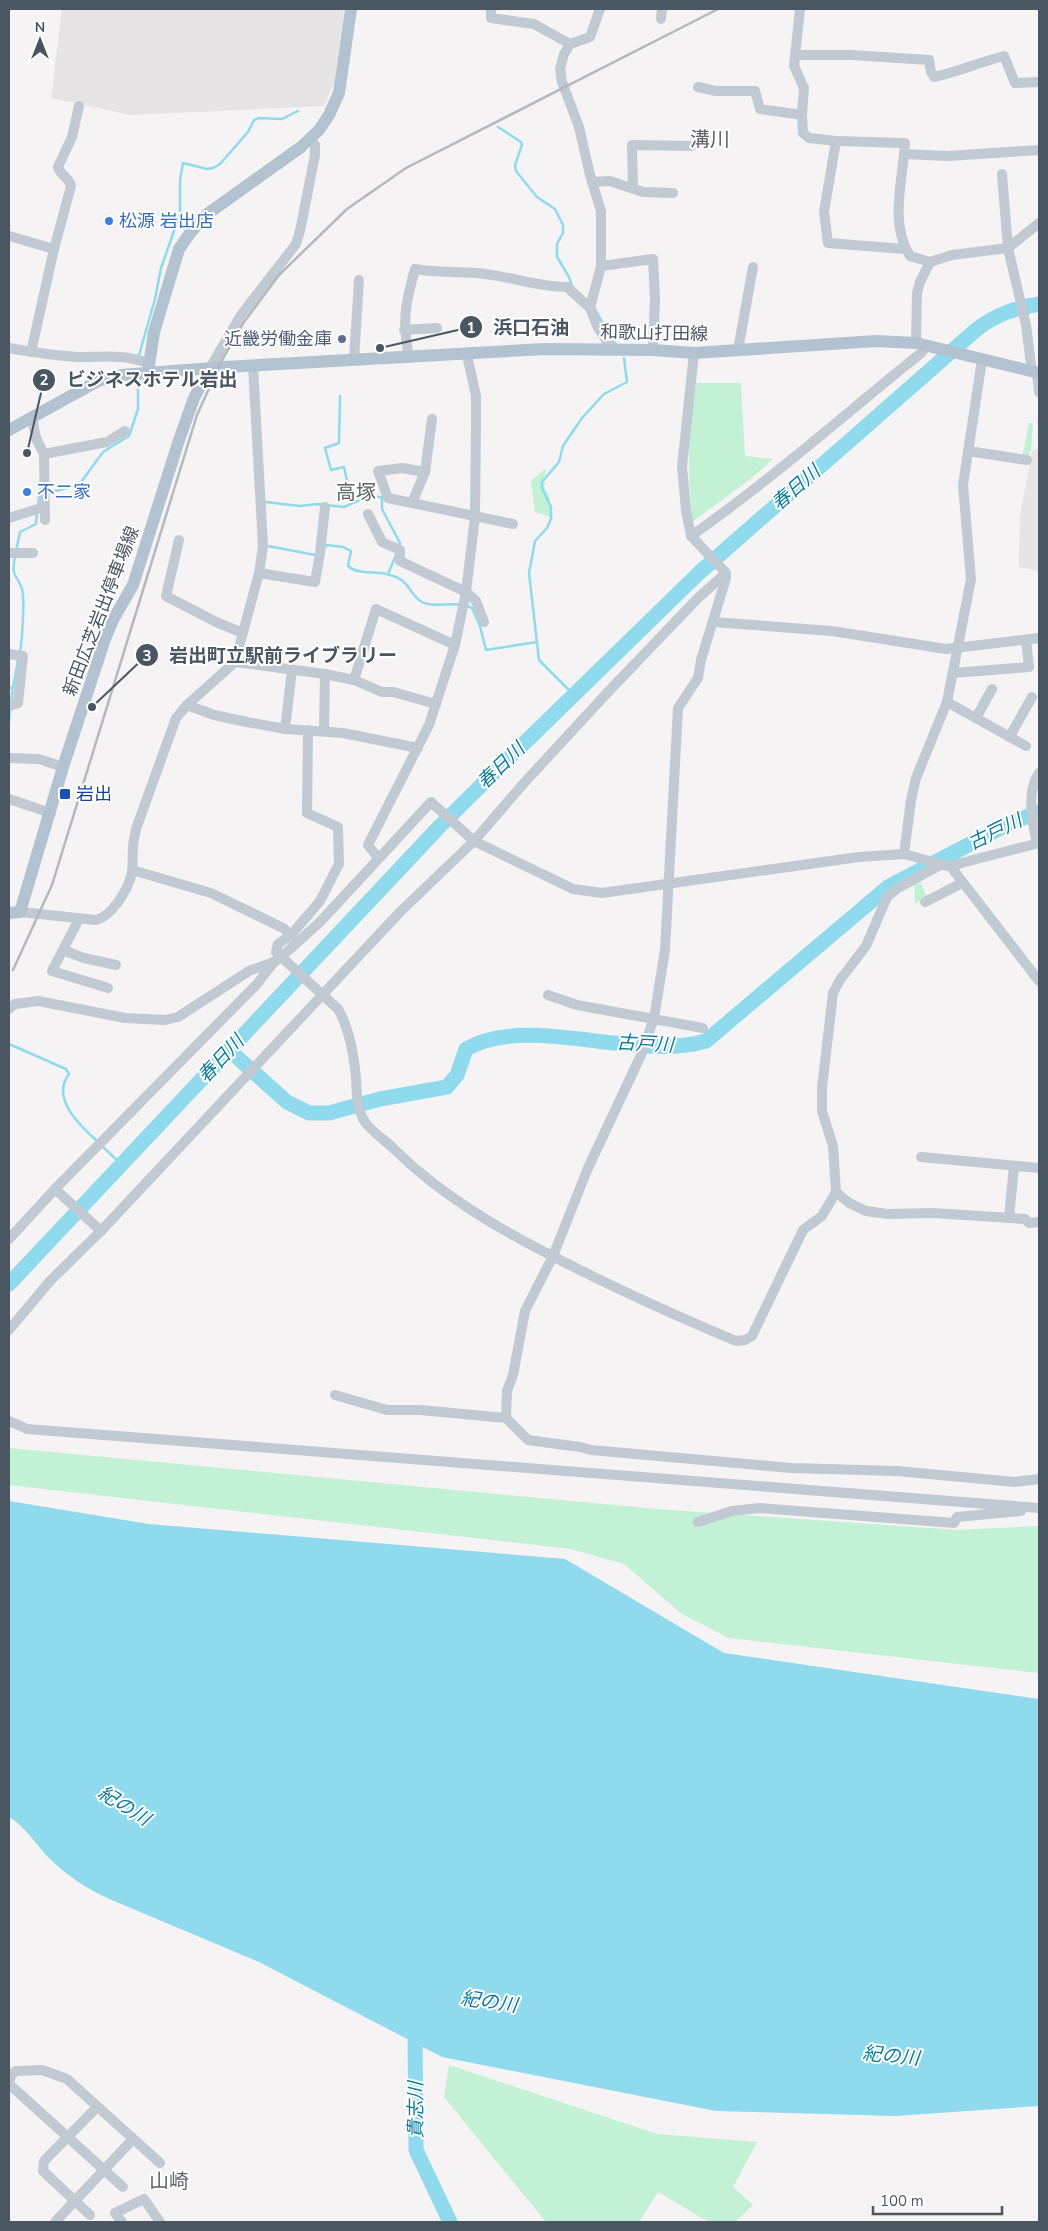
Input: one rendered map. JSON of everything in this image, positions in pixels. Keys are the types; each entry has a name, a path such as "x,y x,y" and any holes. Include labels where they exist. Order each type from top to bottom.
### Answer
{"main road":[{"path":"149,367 154,332 167,285 179,249 190,233 206,214 310,139 329,115 340,93 352,9"},
{"name":"和歌山打田線","path":"9,430 98,381 149,367 210,368 467,355 545,349 653,350 694,353 876,341 925,344 1036,373"},
{"name":"新田広芝岩出停車場線","path":"14,912 51,813 63,767 105,639 114,618 133,585 194,398 210,368"}],"street":[{"path":"491,9 491,18 534,24 570,44"},
{"path":"600,9 590,37 570,44 564,54 560,68 562,82 579,127 601,211 601,266 591,303 598,328 612,350"},
{"path":"800,9 794,66 804,88 802,115 804,133 809,138 836,141 905,143 900,192 900,233 905,249 910,256 930,262 952,256 1008,248 1039,223"},
{"path":"795,55 851,55 929,60 934,77 1004,56 1015,83 1039,82"},
{"path":"698,87 716,90 755,91 760,109 802,115"},
{"path":"31,352 54,249 71,186 70,181 59,172 58,167 72,137 79,106"},
{"path":"210,368 241,315 296,244 315,155 315,145 310,139"},
{"path":"836,141 824,212 828,243 905,249"},
{"path":"633,188 632,145 692,146"},
{"path":"904,154 948,156 1039,150"},
{"path":"1002,174 1008,248 1039,392"},
{"path":"592,182 610,181 643,192 673,192"},
{"path":"9,236 54,249"},
{"path":"601,266 653,259 655,298 653,350"},
{"path":"693,539 921,353 925,344 917,293 930,262"},
{"path":"738,350 753,267"},
{"path":"409,358 404,330 406,303 415,269 431,272 476,272 523,280 545,287 567,287 591,303"},
{"path":"354,360 359,280"},
{"path":"404,330 437,328"},
{"path":"9,348 79,357 122,356 149,367"},
{"path":"506,1418 507,1391 513,1375 525,1310 553,1256 588,1168 642,1053 654,1018 665,950 678,708 698,678 726,578 723,570 693,539 686,510 682,467 694,353"},
{"path":"378,858 368,845 429,725 455,645 466,592 475,516 476,396 467,355"},
{"path":"904,854 911,800 916,778 947,702 970,579 963,485 977,358"},
{"path":"14,912 79,919 100,919 122,896 132,870 136,829 171,728 186,705 235,662 259,573 263,546 253,366"},
{"path":"32,417 36,438 44,454 44,520"},
{"path":"412,503 425,472 432,420"},
{"path":"44,454 107,442 125,431"},
{"path":"968,451 1027,460"},
{"path":"425,472 402,468 378,472 388,498 513,524"},
{"path":"9,518 44,507"},
{"path":"259,573 314,582 320,553 325,507"},
{"path":"368,514 382,542 400,550 400,561 466,592 476,601 484,622"},
{"path":"179,540 166,596 216,622 243,633"},
{"path":"9,553 33,553"},
{"path":"9,1330 50,1281 101,1232 320,992 524,783 723,570"},
{"path":"354,680 376,609 455,645"},
{"path":"714,622 832,631 914,645 957,649 1039,638"},
{"path":"953,673 1029,667 1026,640"},
{"path":"9,654 24,656 18,703 9,706"},
{"path":"235,662 325,674 354,680 382,692 393,692 436,704"},
{"path":"285,729 292,670"},
{"path":"324,730 325,674"},
{"path":"976,718 992,689"},
{"path":"1010,736 1032,697"},
{"path":"947,702 1026,746"},
{"path":"186,705 214,715 285,729 324,730 418,748"},
{"path":"308,730 307,813 338,827 339,864 317,906 291,935 278,944 276,952 281,960 338,1009 344,1019 356,1078 356,1095 360,1112 366,1123 414,1169 455,1199 514,1237 628,1294 736,1341 745,1340 752,1336 803,1230 822,1216 836,1192 833,1146 822,1111 822,1088 833,993 840,980 866,946 887,897 898,888 947,866 1038,843 1032,805 1034,787 1039,773"},
{"path":"9,758 39,759 63,767"},
{"path":"9,799 51,813"},
{"path":"9,1239 55,1189 320,922 431,802 470,838 573,889 602,893 859,857 904,854 947,866 1039,980"},
{"path":"132,870 211,893 284,928 291,935"},
{"path":"925,902 962,883"},
{"path":"79,919 52,971 108,988"},
{"path":"63,950 84,958 116,966"},
{"path":"9,1009 15,1004 38,1001 125,1018 165,1020 178,1017 249,971 281,960"},
{"path":"548,995 577,1005 703,1028"},
{"path":"921,1157 1039,1168"},
{"path":"1009,1218 1014,1166"},
{"path":"55,1189 101,1232"},
{"path":"836,1192 849,1203 866,1211 888,1214 934,1213 1025,1218 1029,1223 1039,1222"},
{"path":"335,1395 387,1410 420,1410 506,1418 528,1440 591,1450 791,1468 897,1471 1015,1482 1039,1479"},
{"path":"9,1421 27,1429 46,1431 1039,1508"},
{"path":"698,1522 732,1511 760,1508 954,1523 957,1517 1039,1508"},
{"path":"123,2187 9,2084 11,2074 16,2071 42,2070 67,2078 160,2162"},
{"path":"90,2215 43,2171 44,2161 97,2106"},
{"path":"55,2222 133,2139"},
{"path":"122,2222 115,2213 144,2199 160,2222"}],"shaded area":[{"path":"62,9 344,9 334,83 324,106 131,115 51,98"},
{"path":"1039,448 1039,571 1019,567 1020,517 1032,451"}],"green space":[{"path":"696,383 741,383 745,456 773,459 748,481 692,522 689,442"},
{"path":"1029,423 1033,423 1031,450 1028,458 1022,457"},
{"path":"546,468 544,487 550,499 550,517 535,512 531,481"},
{"path":"920,881 927,898 915,903 914,884"},
{"path":"9,1448 657,1509 957,1530 1039,1526 1039,1673 729,1638 682,1614 624,1564 571,1549 9,1485"},
{"path":"449,2065 657,2134 757,2142 733,2187 753,2205 735,2222 709,2222 658,2192 639,2222 546,2222 444,2097"}],"water":[{"name":"紀の川","path":"9,1501 149,1524 565,1559 724,1653 1039,1699 1039,2106 895,2116 716,2111 442,2057 259,1962 91,1890 56,1864 9,1817"}],"waterway":[{"path":"139,355 155,299 161,268 180,214 180,180 183,163 207,169 213,168 220,164 248,132 254,120 259,118 282,119 298,111"},
{"path":"498,127 521,142 522,145 515,165 516,171 537,197 555,209 563,225 563,233 557,244 557,257 572,286"},
{"name":"春日川","path":"9,1284 440,826 700,572 977,329 1006,312 1039,304"},
{"path":"594,307 611,338 617,345"},
{"path":"574,695 539,660 529,573 535,541 547,528 551,519 551,507 542,488 542,482 559,462 563,446 582,418 604,394 627,382 624,358"},
{"path":"47,493 79,485 103,452 129,436 138,409 138,382"},
{"path":"340,396 339,443 325,448 331,470 344,467 352,503"},
{"path":"38,506 39,495 42,495"},
{"path":"266,502 300,506 317,504 344,507 366,497 382,497 382,509 400,543 399,547"},
{"path":"16,551 20,532 36,524 37,512"},
{"path":"323,548 327,545 343,547 351,551 348,566 352,569 395,577 405,583 413,594 426,604 461,605"},
{"path":"268,546 315,555 317,553"},
{"path":"388,574 396,555"},
{"path":"15,556 14,572 20,583 23,595 20,653"},
{"path":"467,606 472,608 480,626 486,650 537,642"},
{"path":"13,688 18,660"},
{"path":"9,688 13,688 11,702"},
{"path":"9,721 10,710"},
{"name":"古戸川","path":"229,1050 287,1102 309,1113 329,1113 380,1099 447,1087 457,1075 466,1049 492,1039 520,1036 551,1036 647,1046 678,1046 706,1041 888,887 1010,823 1039,812"},
{"path":"9,1044 66,1069 69,1074 64,1083 63,1093 65,1102 76,1120 98,1142"},
{"path":"102,1146 121,1164"},
{"name":"貴志川","path":"415,2023 416,2150 450,2222"}],"railway":[{"path":"13,970 52,885 197,415 222,360 244,322 279,275 347,209 406,168 718,9"}],"place":[{"name":"松源 岩出店","path":"109,221"},
{"name":"近畿労働金庫","path":"342,339"},
{"name":"浜口石油","path":"380,348"},
{"name":"ビジネスホテル岩出","path":"27,453"},
{"name":"不二家","path":"27,492"},
{"name":"岩出町立駅前ライブラリー","path":"92,707"},
{"name":"岩出","path":"65,794"}],"district":[{"name":"溝川","path":"710,139"},
{"name":"高塚","path":"356,492"},
{"name":"山崎","path":"169,2181"}]}
